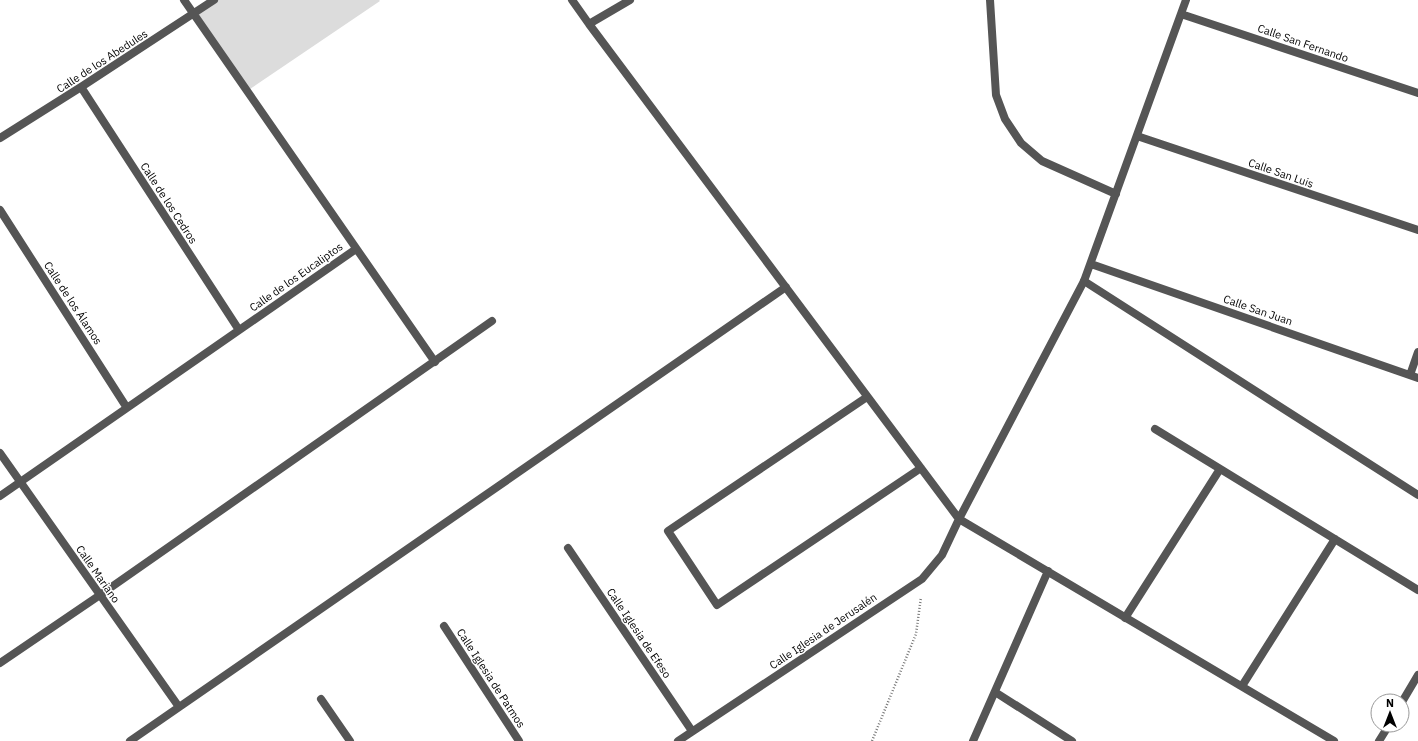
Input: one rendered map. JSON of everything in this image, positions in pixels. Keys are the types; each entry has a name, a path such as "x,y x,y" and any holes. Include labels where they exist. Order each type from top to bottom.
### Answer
{"street":[{"name":"Calle de los Eucaliptos","path":"0,496 356,249 184,0"},
{"name":"Calle de los Abedules","path":"0,138 214,0"},
{"path":"572,0 959,519 1334,741"},
{"path":"589,24 630,0"},
{"path":"990,0 996,95 1005,119 1021,143 1042,161 1116,194"},
{"name":"Calle Iglesia de Jerusalén","path":"678,741 922,579 942,555 959,519 1084,281 1186,0"},
{"name":"Calle San Fernando","path":"1181,14 1418,93"},
{"name":"Calle de los Cedros","path":"81,87 239,330"},
{"name":"Calle San Luis","path":"1137,136 1418,230"},
{"name":"Calle de los Álamos","path":"0,210 127,408"},
{"path":"356,249 435,362"},
{"name":"Calle San Juan","path":"1090,264 1414,377"},
{"path":"1084,281 1418,495"},
{"path":"130,741 786,287"},
{"path":"0,664 492,321"},
{"path":"1414,377 1418,352"},
{"path":"867,397 668,531 717,605 921,468"},
{"path":"1155,428 1418,590"},
{"name":"Calle Mariano","path":"0,452 179,707"},
{"path":"1125,618 1220,469"},
{"path":"1242,686 1334,539"},
{"name":"Calle Iglesia de Efeso","path":"568,548 692,731"},
{"path":"973,741 1048,571"},
{"name":"Calle Iglesia de Patmos","path":"444,626 519,741"},
{"path":"1407,693 1418,675"},
{"path":"995,692 1072,741"},
{"path":"321,699 350,741"}],"path":[{"path":"872,741 916,634 921,604 922,579"}],"shaded area":[{"path":"214,0 380,1 247,91 194,14"}]}
